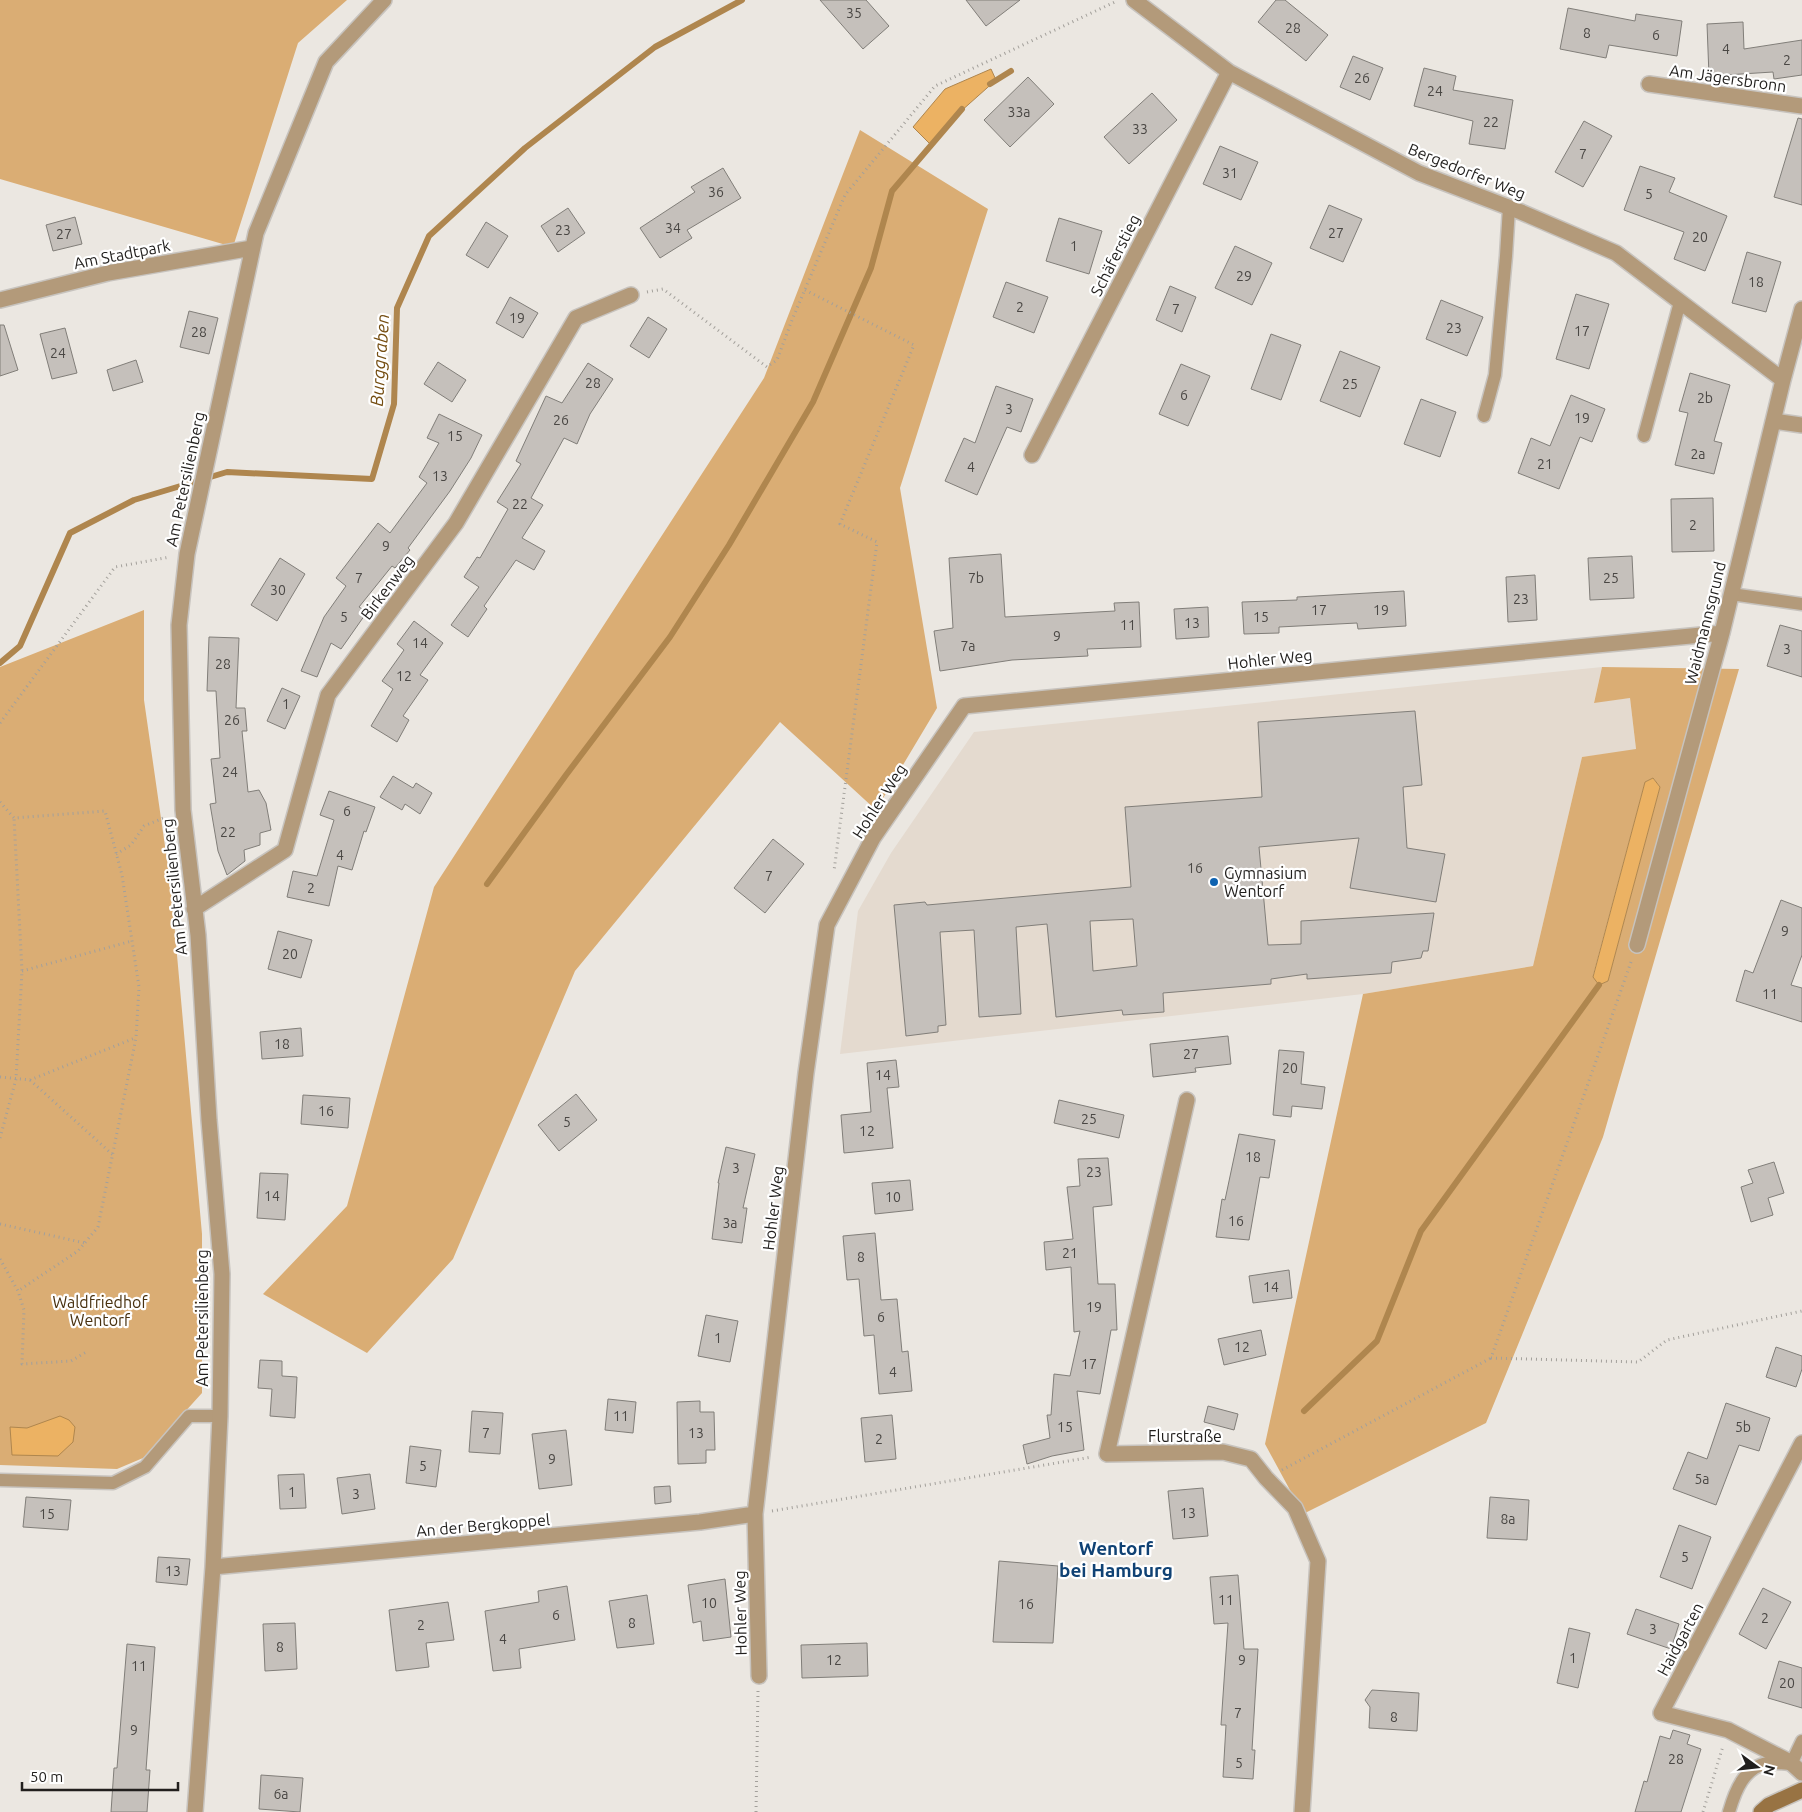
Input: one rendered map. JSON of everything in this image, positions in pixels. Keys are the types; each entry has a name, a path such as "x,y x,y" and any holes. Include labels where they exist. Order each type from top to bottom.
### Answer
{"main road":[{"path":"1761,1812 1769,1806 1802,1790"}],"street":[{"name":"Am Petersilienberg","path":"195,1812 213,1567 220,1416 222,1274 209,1120 198,935 183,810 179,625 187,554 256,233 326,62 384,0"},
{"name":"Bergedorfer Weg","path":"1134,0 1229,72 1419,173 1509,207 1616,253 1782,380"},
{"name":"Schäferstieg","path":"1032,455 1229,72"},
{"name":"Am Jägersbronn","path":"1649,84 1802,106"},
{"name":"Am Stadtpark","path":"0,300 108,273 252,248"},
{"name":"Birkenweg","path":"194,909 285,850 328,695 456,523 576,318 631,295"},
{"name":"Waidmannsgrund","path":"1637,945 1722,633 1782,380 1802,309"},
{"path":"1773,420 1802,426"},
{"name":"Hohler Weg","path":"758,1676 755,1514 806,1073 827,925 873,838 964,706 1722,633"},
{"path":"1107,1454 1187,1100"},
{"name":"Haidgarten","path":"1797,1769 1790,1762 1728,1730 1661,1713 1802,1443"},
{"name":"Flurstraße","path":"1107,1454 1223,1452 1251,1459 1266,1478 1295,1508 1318,1561 1302,1812"},
{"name":"An der Bergkoppel","path":"213,1567 700,1522 755,1514"}],"lane":[{"path":"1484,416 1495,375 1509,207"},
{"path":"1644,436 1680,302"},
{"path":"1731,594 1802,604"},
{"path":"0,1480 113,1483 146,1467 189,1416 220,1416"},
{"path":"1729,1812 1733,1797 1742,1778 1755,1767 1769,1762 1797,1769 1802,1741"}],"path":[{"path":"631,295 663,290 767,367 777,360 844,195 935,86 1120,0"},
{"path":"805,290 914,346 840,524 877,542 833,876"},
{"path":"0,723 115,568 187,554"},
{"path":"0,802 14,818 22,971 16,1079 0,1138"},
{"path":"14,818 105,811 122,875 139,987 136,1038 98,1227 78,1252 18,1291"},
{"path":"116,854 131,845 144,826 166,817"},
{"path":"22,971 132,941"},
{"path":"1490,1358 1637,945"},
{"path":"0,1077 30,1080 136,1038"},
{"path":"30,1080 113,1155"},
{"path":"0,1224 85,1243"},
{"path":"0,1259 18,1291 24,1310 22,1364 71,1361 88,1351"},
{"path":"1266,1478 1490,1358 1638,1362 1667,1340 1802,1311"},
{"path":"755,1514 1107,1454"},
{"path":"756,1812 758,1676"},
{"path":"1702,1812 1728,1730"}],"shaded area":[{"path":"991,69 996,80 951,120 930,144 913,127 945,89"},
{"name":"Gymnasium Wentorf","path":"1602,667 1594,702 1630,698 1636,750 1582,757 1533,966 1363,994 840,1054 858,911 891,853 974,732"},
{"path":"1653,778 1660,787 1608,981 1599,985 1593,977 1645,782"},
{"path":"60,1416 69,1420 75,1427 73,1442 58,1456 12,1455 10,1427 27,1428"}],"green space":[{"path":"0,0 347,0 298,43 233,247 0,179"},
{"path":"860,130 988,209 900,488 937,708 876,810 780,722 575,971 453,1259 367,1353 263,1294 347,1206 434,887 764,378"},
{"name":"Waldfriedhof Wentorf","path":"144,610 144,700 171,888 202,1234 202,1393 143,1458 117,1469 0,1465 0,667"},
{"path":"1602,667 1739,669 1603,1137 1486,1423 1303,1514 1265,1444 1363,994 1533,966 1582,757 1636,749 1630,698 1594,703","holes":["1653,778 1660,787 1608,981 1599,985 1593,976 1645,782"]}],"building":[{"path":"820,0 866,0 889,26 863,49"},
{"path":"966,0 1020,0 986,26"},
{"path":"1276,0 1285,0 1328,35 1306,61 1258,22"},
{"path":"1568,8 1635,21 1636,14 1682,21 1677,56 1609,45 1606,58 1560,49"},
{"path":"1743,22 1744,49 1802,40 1802,75 1774,79 1773,72 1709,76 1707,24"},
{"path":"1353,56 1383,68 1370,100 1340,87"},
{"path":"1424,68 1456,76 1453,90 1513,100 1505,149 1469,144 1473,121 1414,106"},
{"path":"1028,77 1054,104 1010,147 984,120"},
{"path":"1152,93 1177,120 1129,164 1104,137"},
{"path":"1798,118 1802,119 1802,205 1774,197"},
{"path":"1584,121 1612,136 1583,187 1555,172"},
{"path":"1220,146 1258,162 1241,200 1203,184"},
{"path":"1640,166 1675,178 1669,192 1727,216 1705,271 1674,259 1684,232 1624,210"},
{"path":"723,168 741,198 687,230 692,238 660,258 640,228 695,192 691,187"},
{"path":"1329,205 1362,219 1343,262 1310,248"},
{"path":"568,208 585,233 558,252 541,226"},
{"path":"75,217 82,244 53,251 46,225"},
{"path":"1059,218 1102,231 1089,274 1046,261"},
{"path":"486,222 508,236 488,268 466,255"},
{"path":"1235,246 1272,263 1252,305 1215,288"},
{"path":"1747,252 1781,262 1766,312 1732,303"},
{"path":"1006,282 1048,297 1034,333 993,317"},
{"path":"1170,286 1196,297 1182,332 1156,320"},
{"path":"1576,294 1609,304 1589,369 1556,359"},
{"path":"510,297 538,313 523,338 496,323"},
{"path":"1441,300 1483,317 1467,356 1426,339"},
{"path":"189,311 218,318 209,354 180,347"},
{"path":"648,317 667,329 649,358 630,346"},
{"path":"0,325 4,325 18,370 0,376"},
{"path":"65,328 77,373 52,379 40,334"},
{"path":"1271,334 1301,345 1281,400 1251,389"},
{"path":"1340,351 1380,367 1360,417 1320,401"},
{"path":"136,360 143,382 113,391 107,370"},
{"path":"438,362 466,380 452,402 424,384"},
{"path":"588,363 613,379 590,414 577,444 564,438 531,498 543,505 522,538 545,551 534,570 516,560 484,606 487,609 468,637 451,625 479,587 464,577 477,557 480,558 508,509 497,502 521,464 516,461 546,396 562,403"},
{"path":"1181,364 1210,376 1188,426 1159,414"},
{"path":"1690,373 1730,385 1714,441 1722,443 1714,474 1675,465 1688,413 1679,411"},
{"path":"996,386 1033,399 1021,432 1007,427 977,495 945,481 964,438 975,443"},
{"path":"1571,395 1605,409 1592,442 1580,437 1559,489 1518,473 1531,438 1550,446"},
{"path":"1421,399 1456,412 1440,457 1404,444"},
{"path":"439,414 482,435 471,458 450,491 408,548 410,550 395,568 392,566 359,607 367,612 341,649 331,643 317,677 301,671 324,617 346,586 336,578 378,523 390,533 427,483 419,477 439,443 427,438"},
{"path":"1713,498 1714,551 1672,552 1671,499"},
{"path":"1001,554 1005,617 1115,611 1114,603 1139,602 1141,647 1087,649 1088,656 1012,660 940,671 934,631 953,628 949,558"},
{"path":"1632,556 1634,598 1590,600 1588,558"},
{"path":"280,558 305,574 277,621 251,605"},
{"path":"1535,575 1537,620 1508,622 1506,577"},
{"path":"1404,591 1406,626 1358,629 1357,623 1279,627 1279,633 1244,634 1242,602 1297,600 1297,597"},
{"path":"1208,607 1209,637 1176,639 1174,609"},
{"path":"414,621 443,643 420,675 428,680 403,716 409,720 397,742 371,726 393,689 382,681 404,650 397,644"},
{"path":"1780,625 1802,631 1802,677 1767,666"},
{"path":"209,637 239,638 236,708 245,708 247,731 242,731 248,792 259,790 266,803 271,830 260,833 260,845 244,850 245,861 227,875 218,851 210,804 216,803 211,759 220,758 216,691 207,691"},
{"path":"282,688 300,696 285,729 267,721"},
{"name":"Gymnasium Wentorf","path":"1415,711 1422,785 1403,787 1407,848 1445,854 1436,902 1350,888 1359,838 1259,847 1268,945 1301,944 1301,921 1434,913 1428,951 1423,951 1421,958 1392,962 1391,973 1307,979 1307,974 1271,979 1271,984 1163,993 1164,1012 1123,1015 1122,1010 1056,1017 1047,924 1016,927 1021,1014 979,1017 974,930 940,932 946,1025 938,1026 938,1032 906,1036 894,905 925,902 927,905 1131,887 1125,807 1262,797 1258,722","holes":["1133,919 1137,966 1093,971 1090,921"]},
{"path":"393,776 413,788 416,783 432,793 420,814 405,804 402,810 380,797"},
{"path":"329,791 375,807 366,832 364,831 352,870 338,866 329,906 287,897 293,871 317,876 334,820 320,815"},
{"path":"773,839 804,864 765,913 734,888"},
{"path":"1781,900 1802,908 1802,955 1791,985 1802,988 1802,1022 1736,1001 1745,970 1753,973"},
{"path":"278,931 312,940 301,978 268,969"},
{"path":"301,1028 303,1056 262,1059 260,1032"},
{"path":"1228,1036 1231,1064 1195,1068 1196,1072 1153,1077 1150,1044"},
{"path":"1279,1050 1304,1052 1301,1084 1325,1087 1322,1109 1292,1106 1291,1117 1273,1115"},
{"path":"896,1060 899,1087 887,1088 893,1148 844,1153 841,1115 871,1112 867,1063"},
{"path":"576,1094 597,1120 559,1151 538,1125"},
{"path":"303,1095 350,1098 348,1128 301,1124"},
{"path":"1059,1100 1124,1115 1119,1138 1054,1123"},
{"path":"1239,1134 1275,1140 1269,1178 1260,1177 1249,1240 1216,1237 1222,1199 1225,1200"},
{"path":"726,1147 755,1154 743,1208 747,1208 742,1243 712,1239 718,1183"},
{"path":"1108,1158 1112,1205 1093,1207 1098,1284 1115,1284 1117,1330 1111,1330 1100,1394 1077,1391 1084,1450 1052,1456 1027,1464 1023,1445 1050,1438 1047,1415 1051,1415 1054,1374 1070,1376 1080,1331 1074,1332 1071,1267 1046,1270 1044,1242 1073,1239 1067,1187 1080,1186 1078,1159"},
{"path":"1774,1162 1784,1193 1768,1198 1773,1215 1751,1222 1741,1187 1753,1183 1748,1170"},
{"path":"260,1173 288,1174 285,1220 257,1218"},
{"path":"910,1180 913,1210 875,1214 872,1183"},
{"path":"875,1233 881,1300 897,1299 902,1352 908,1351 912,1391 879,1394 874,1335 864,1336 859,1279 847,1280 843,1236"},
{"path":"1289,1270 1292,1298 1253,1303 1249,1276"},
{"path":"706,1315 738,1321 730,1362 698,1356"},
{"path":"1261,1330 1266,1355 1224,1365 1218,1339"},
{"path":"1776,1347 1802,1356 1802,1369 1796,1387 1766,1377"},
{"path":"260,1360 282,1361 282,1376 297,1377 295,1418 270,1416 272,1389 258,1388"},
{"path":"608,1399 636,1402 633,1433 605,1430"},
{"path":"700,1401 700,1412 714,1412 715,1450 706,1450 706,1463 678,1464 677,1402"},
{"path":"1726,1403 1770,1418 1759,1451 1739,1445 1716,1505 1673,1489 1688,1452 1707,1459"},
{"path":"1208,1406 1238,1414 1234,1430 1204,1422"},
{"path":"472,1411 503,1413 500,1454 469,1452"},
{"path":"892,1415 896,1459 865,1462 861,1418"},
{"path":"566,1430 572,1485 539,1489 532,1434"},
{"path":"410,1446 441,1450 436,1487 406,1483"},
{"path":"304,1474 306,1508 280,1509 278,1475"},
{"path":"370,1474 375,1509 342,1514 337,1478"},
{"path":"670,1486 671,1502 655,1504 654,1487"},
{"path":"1203,1488 1208,1536 1173,1539 1168,1491"},
{"path":"26,1497 71,1500 68,1530 23,1527"},
{"path":"1490,1497 1529,1500 1527,1540 1487,1538"},
{"path":"1679,1525 1711,1537 1692,1589 1660,1577"},
{"path":"158,1557 190,1559 187,1585 156,1582"},
{"path":"999,1561 1058,1566 1053,1643 993,1642"},
{"path":"1238,1575 1244,1649 1258,1649 1252,1750 1255,1750 1253,1779 1223,1777 1226,1725 1221,1725 1228,1623 1214,1624 1210,1577"},
{"path":"725,1579 731,1637 703,1641 701,1621 693,1623 688,1585"},
{"path":"567,1586 575,1640 519,1649 521,1668 493,1671 485,1611 539,1602 538,1591"},
{"path":"1763,1588 1791,1602 1766,1649 1739,1634"},
{"path":"647,1595 654,1644 617,1648 609,1601"},
{"path":"448,1602 454,1640 426,1643 429,1667 396,1671 389,1610"},
{"path":"1636,1609 1679,1624 1671,1649 1627,1634"},
{"path":"295,1623 297,1669 265,1671 263,1624"},
{"path":"1569,1628 1590,1633 1578,1688 1557,1683"},
{"path":"867,1643 868,1676 802,1678 801,1645"},
{"path":"127,1644 155,1647 146,1770 150,1770 147,1812 111,1812 114,1768 117,1768"},
{"path":"1779,1661 1802,1668 1802,1708 1768,1698"},
{"path":"1372,1690 1419,1693 1417,1731 1369,1728 1370,1707 1365,1700"},
{"path":"1673,1730 1690,1735 1687,1744 1701,1749 1681,1812 1635,1812 1644,1781 1647,1782 1660,1736 1670,1739"},
{"path":"261,1775 303,1778 300,1812 259,1809"}],"waterway":[{"name":"Burggraben","path":"0,663 20,646 70,533 134,500 227,472 372,479 394,404 397,308 429,236 525,148 655,47 742,0"},
{"path":"990,84 1011,71"},
{"path":"487,884 670,637 729,545 813,402 871,268 892,191 962,109"},
{"path":"1304,1411 1377,1341 1421,1231 1599,985"}],"place":[{"name":"Gymnasium Wentorf","path":"1214,882"}],"district":[{"name":"Wentorf bei Hamburg","path":"1116,1559"}]}
